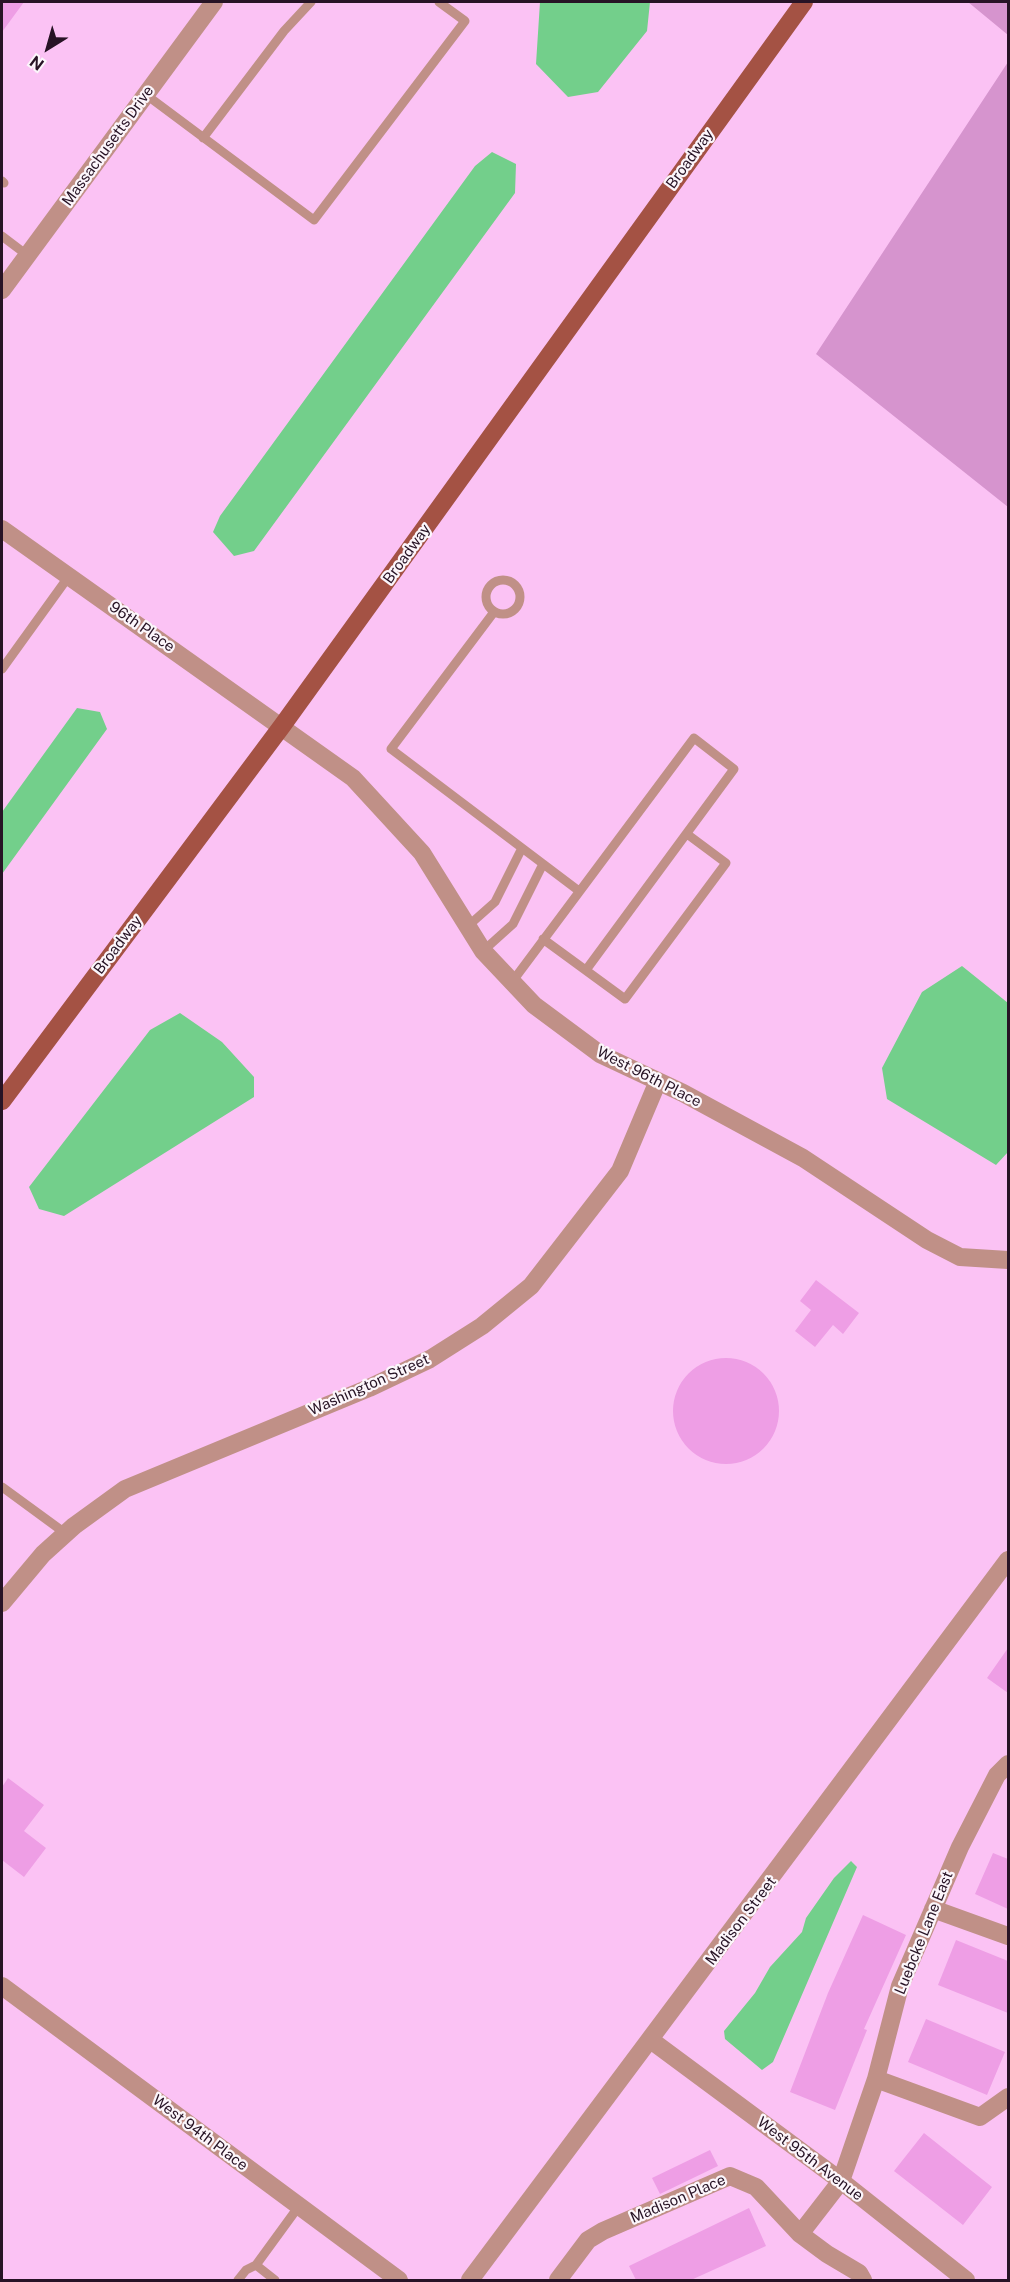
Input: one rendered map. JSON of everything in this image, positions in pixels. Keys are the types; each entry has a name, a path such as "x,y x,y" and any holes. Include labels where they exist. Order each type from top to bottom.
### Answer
{"main road":[{"name":"Broadway","path":"2,1101 282,726 804,2"}],"street":[{"name":"Massachusetts Drive","path":"2,290 214,2"},
{"name":"96th Place","path":"2,529 282,726"},
{"name":"West 96th Place","path":"282,726 353,778 422,853 483,951 534,1005 600,1054 658,1081 803,1158 927,1240 960,1257 1008,1260"},
{"name":"Washington Street","path":"2,1603 43,1554 65,1533 124,1489 369,1388 430,1359 482,1326 531,1286 620,1171 658,1081"},
{"name":"Madison Street","path":"470,2280 652,2041 1008,1560"},
{"name":"Luebcke Lane East","path":"801,2234 842,2181 876,2079 900,1986 960,1847 997,1775 1008,1764"},
{"path":"933,1909 1008,1936"},
{"name":"West 94th Place","path":"2,1986 399,2280"},
{"name":"West 95th Avenue","path":"652,2041 842,2181 966,2280"},
{"path":"876,2079 980,2117 1008,2097"},
{"name":"Madison Place","path":"558,2280 588,2240 730,2176 756,2187 801,2234 827,2254 859,2273 863,2280"}],"lane":[{"path":"203,138 284,31 310,2"},
{"path":"146,94 314,220 465,21 440,2"},
{"path":"2,236 27,255"},
{"path":"2,669 69,576"},
{"path":"494,612 392,749 579,891"},
{"path":"512,982 693,738 734,769 586,970"},
{"path":"543,939 625,999 726,863 687,834"},
{"path":"468,926 495,902 522,848"},
{"path":"483,951 513,924 543,864"},
{"path":"2,1487 65,1533"},
{"path":"238,2280 246,2270 256,2265 299,2206"},
{"path":"256,2265 275,2280"}],"shaded area":[{"path":"540,2 650,2 647,31 598,92 568,97 536,64"},
{"path":"968,2 1008,2 1008,35"},
{"path":"1008,62 1008,507 816,354"},
{"path":"492,152 516,164 515,193 254,551 234,556 213,532 220,516 475,166"},
{"path":"77,708 100,712 107,729 2,874 2,812"},
{"path":"962,966 1008,1003 1008,1152 996,1165 887,1099 882,1068 922,992"},
{"path":"180,1013 222,1042 254,1077 254,1097 64,1216 39,1209 29,1187 150,1030"},
{"path":"851,1861 857,1867 773,2062 762,2070 725,2039 724,2031 755,1993 770,1967 802,1932 806,1918 834,1878"}],"building":[{"path":"2,2 24,2 2,32"},
{"path":"816,1280 859,1313 843,1334 833,1325 815,1347 795,1331 811,1310 800,1301"},
{"path":"726,1358 746,1362 763,1374 775,1391 779,1411 775,1431 763,1448 746,1460 726,1464 706,1460 689,1448 677,1431 673,1411 677,1391 689,1374 706,1362"},
{"path":"1008,1648 1008,1693 987,1678"},
{"path":"8,1778 44,1805 24,1831 46,1848 24,1877 2,1860 2,1787"},
{"path":"993,1853 1008,1859 1008,1909 975,1894"},
{"path":"863,1915 906,1935 864,2029 867,2030 835,2110 790,2092 828,1993"},
{"path":"956,1940 1008,1961 1008,2013 938,1985"},
{"path":"926,2019 1005,2052 987,2095 908,2062"},
{"path":"924,2133 992,2187 963,2225 894,2171"},
{"path":"710,2150 718,2166 660,2194 652,2178"},
{"path":"749,2208 766,2246 691,2280 636,2280 629,2266"}]}
